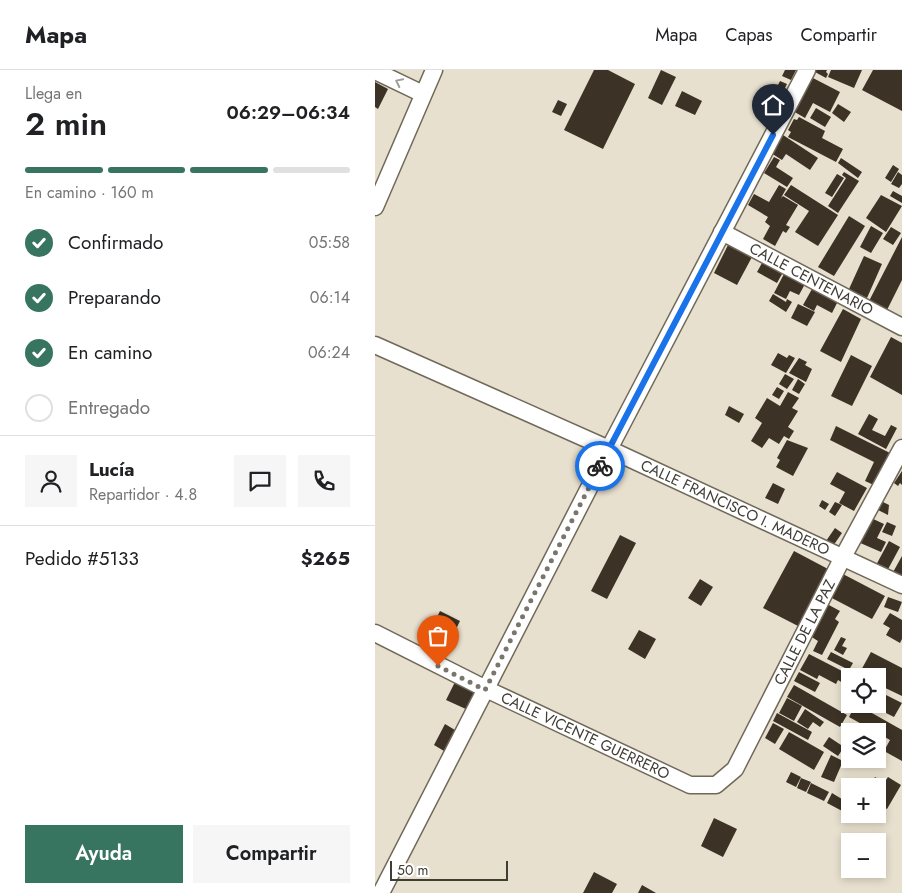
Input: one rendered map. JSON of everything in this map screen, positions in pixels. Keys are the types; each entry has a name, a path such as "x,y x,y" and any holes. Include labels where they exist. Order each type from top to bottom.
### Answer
{"street":[{"path":"375,70 423,94"},
{"path":"375,207 434,70"},
{"path":"381,893 721,232 807,70"},
{"name":"CALLE CENTENARIO","path":"721,232 902,328"},
{"name":"CALLE FRANCISCO I. MADERO","path":"375,345 902,585"},
{"name":"CALLE DE LA PAZ","path":"716,785 735,769 843,557 902,448"},
{"name":"CALLE VICENTE GUERRERO","path":"375,633 485,690 690,785 716,785"}],"building":[{"path":"594,70 608,70 635,84 603,149 564,130"},
{"path":"661,70 676,77 662,105 648,98"},
{"path":"785,70 796,70 791,80 782,76"},
{"path":"816,70 827,70 826,78 815,72"},
{"path":"831,70 862,70 854,88 828,77"},
{"path":"873,70 902,70 902,111 862,90"},
{"path":"811,77 840,92 830,112 813,103 805,118 793,111"},
{"path":"780,81 787,84 783,92 776,89"},
{"path":"375,82 388,89 378,109 375,107"},
{"path":"682,91 702,101 695,115 675,106"},
{"path":"558,100 567,104 561,116 552,112"},
{"path":"838,104 851,112 844,122 832,113"},
{"path":"816,108 831,117 825,127 810,118"},
{"path":"799,117 825,131 822,138 843,149 836,162 788,137 791,132 788,130 794,119 797,120"},
{"path":"783,135 818,158 810,170 786,154 782,160 771,153"},
{"path":"774,157 780,160 776,167 793,178 787,187 764,173"},
{"path":"841,158 862,172 858,178 838,163"},
{"path":"893,165 899,169 891,182 885,178"},
{"path":"844,172 859,181 838,213 828,206 846,178 842,175"},
{"path":"898,172 902,175 902,184 899,188 891,184"},
{"path":"837,174 844,178 832,197 825,193"},
{"path":"779,185 786,189 781,198 783,196 798,205 786,225 790,227 786,233 783,231 775,246 763,239 770,226 765,222 768,217 748,205 754,194 769,202"},
{"path":"791,185 838,215 818,246 795,232 809,211 784,195"},
{"path":"893,191 902,196 902,203 890,196"},
{"path":"881,195 902,206 886,232 866,218"},
{"path":"849,216 865,226 834,276 818,267"},
{"path":"871,226 883,233 871,253 860,247"},
{"path":"891,227 901,233 893,245 883,239"},
{"path":"902,237 902,280 887,310 869,301"},
{"path":"728,245 752,257 737,285 714,273"},
{"path":"864,256 882,264 867,298 849,289"},
{"path":"762,263 782,274 777,283 757,272"},
{"path":"784,274 805,284 799,295 790,291 786,299 774,293"},
{"path":"812,289 837,303 832,313 817,305 814,311 803,305"},
{"path":"773,294 786,302 787,299 792,302 786,312 769,301"},
{"path":"798,304 815,312 807,326 791,318"},
{"path":"843,309 861,319 841,362 820,351"},
{"path":"891,337 902,343 902,395 870,377"},
{"path":"778,353 787,358 789,355 795,358 786,373 771,365"},
{"path":"851,355 872,366 852,406 831,396"},
{"path":"799,358 807,362 805,365 812,369 806,382 789,373"},
{"path":"785,374 794,379 787,389 779,384"},
{"path":"798,379 805,384 799,394 792,390"},
{"path":"777,387 784,391 779,399 772,395"},
{"path":"788,392 799,398 792,408 798,411 788,427 794,431 789,439 784,436 779,444 769,438 762,448 751,441 762,423 755,418 767,398 780,406"},
{"path":"729,406 744,414 739,423 725,415"},
{"path":"869,414 878,419 872,430 885,436 891,425 897,428 886,449 858,434"},
{"path":"836,426 892,454 876,486 865,481 874,462 830,440"},
{"path":"787,440 808,448 793,476 776,467 780,460 777,458"},
{"path":"586,454 596,460 587,475 577,468"},
{"path":"902,471 902,485 900,483 898,486 894,483"},
{"path":"837,472 867,488 854,511 839,503 845,492 830,484"},
{"path":"773,483 785,489 778,504 765,498"},
{"path":"822,500 829,504 825,510 819,506"},
{"path":"881,501 889,505 888,515 876,509"},
{"path":"835,502 842,505 835,516 829,512"},
{"path":"869,517 884,524 877,538 886,542 881,552 858,542"},
{"path":"887,522 896,526 892,536 882,532"},
{"path":"835,528 842,533 833,546 826,541"},
{"path":"620,535 636,543 607,599 591,591"},
{"path":"889,541 900,547 886,573 875,567"},
{"path":"794,551 828,569 798,626 763,608"},
{"path":"902,556 902,580 892,574"},
{"path":"841,573 885,596 872,619 828,596"},
{"path":"700,579 713,587 701,606 688,598"},
{"path":"888,597 902,602 898,612 884,607"},
{"path":"827,604 840,611 835,619 839,622 822,655 813,651 818,641 810,636"},
{"path":"440,611 460,621 448,645 428,635"},
{"path":"890,613 902,620 902,639 900,643 886,635 890,628 883,624"},
{"path":"639,630 656,639 645,659 628,649"},
{"path":"841,637 846,639 842,646 847,648 843,655 834,650"},
{"path":"831,652 853,663 850,668 845,668 827,659"},
{"path":"871,652 902,668 902,696 886,688 886,668 862,668"},
{"path":"809,654 841,670 841,682 838,680 836,684 819,675 817,679 800,670"},
{"path":"799,672 820,683 815,692 794,681"},
{"path":"456,680 477,691 468,710 446,700"},
{"path":"794,685 847,715 840,727 787,697"},
{"path":"886,695 902,703 894,717 886,713"},
{"path":"787,698 802,706 794,721 779,713"},
{"path":"805,709 824,722 820,727 813,722 808,729 797,722"},
{"path":"777,713 812,732 808,740 773,721"},
{"path":"851,713 872,713 902,730 902,761 886,752 890,740 886,738 886,723 860,723 849,717"},
{"path":"773,723 784,729 775,744 765,738"},
{"path":"445,724 455,730 444,751 434,745"},
{"path":"789,732 824,752 814,770 779,749"},
{"path":"829,737 841,745 841,752 838,756 823,746"},
{"path":"831,755 841,760 841,766 834,782 821,777"},
{"path":"791,772 801,777 796,787 786,782"},
{"path":"888,777 901,785 887,809 886,780"},
{"path":"801,778 811,782 806,792 797,788"},
{"path":"811,783 829,792 824,801 807,793"},
{"path":"832,793 841,798 841,810 827,803"},
{"path":"714,818 737,829 723,857 701,846"},
{"path":"594,872 617,884 612,893 583,893"},
{"path":"642,885 656,893 638,893"}],"way so far":[{"path":"438,666 485,690 600,466"}],"route":[{"path":"600,466 773,135"}]}
